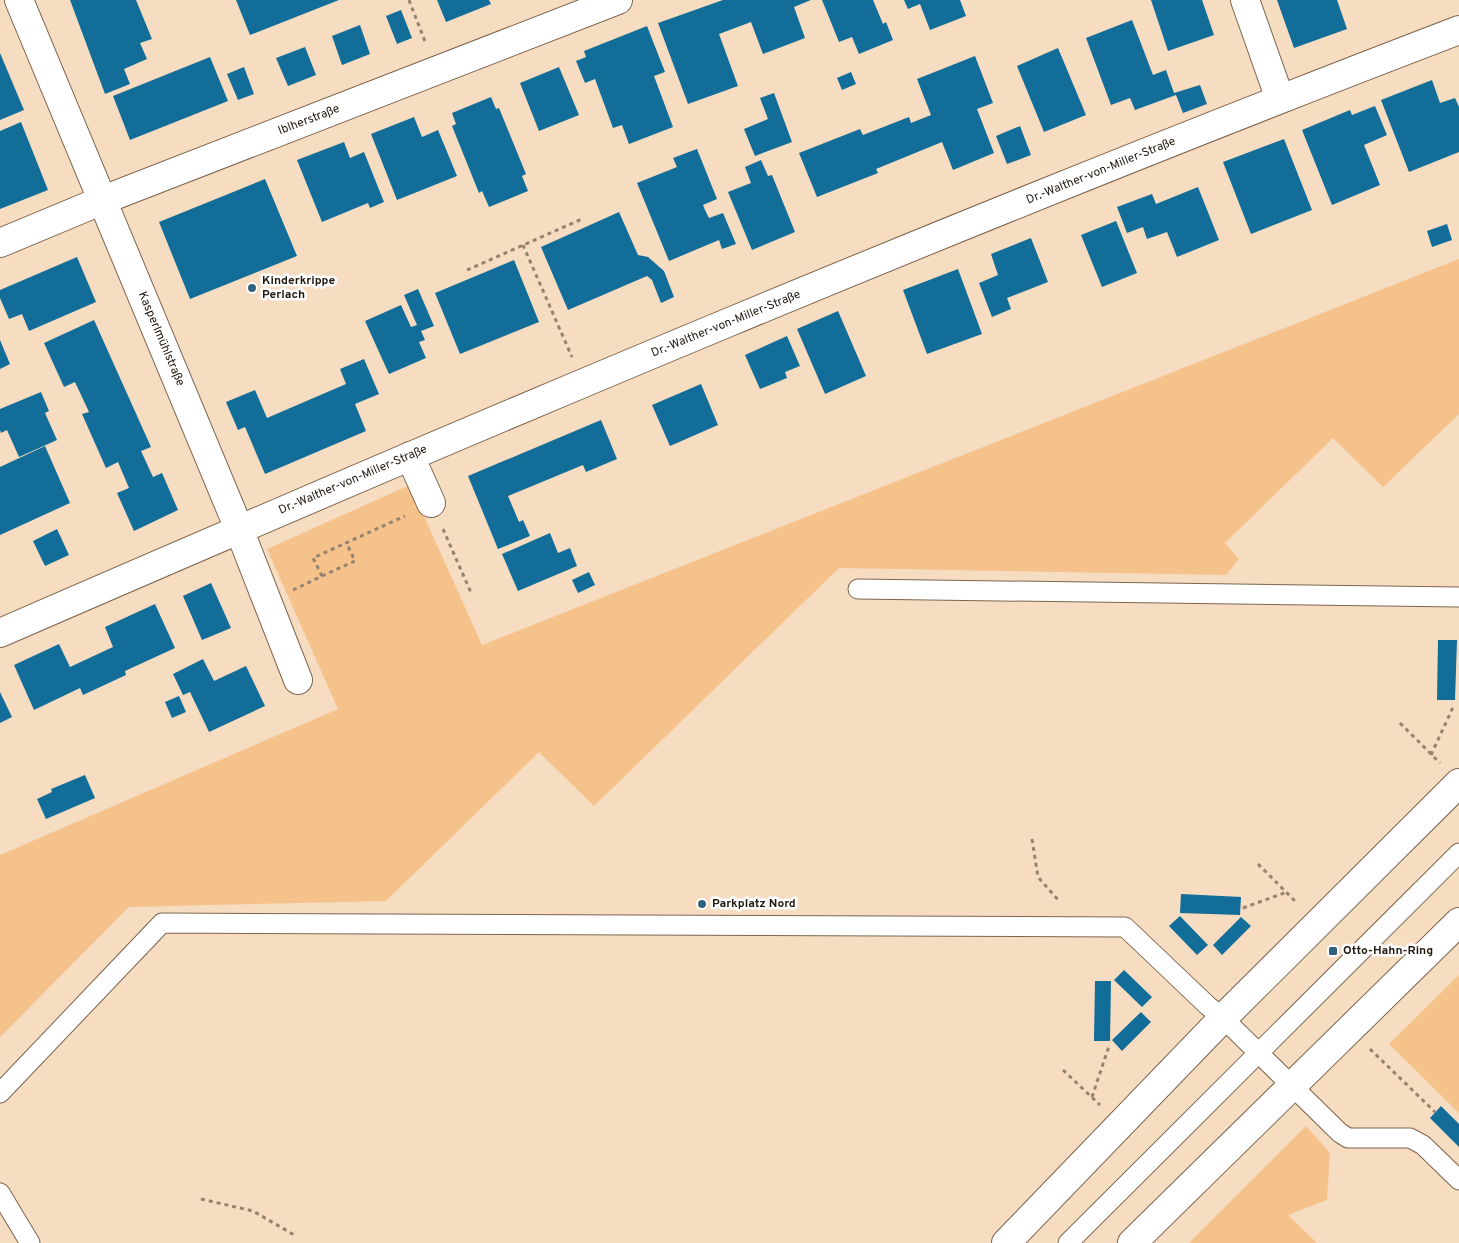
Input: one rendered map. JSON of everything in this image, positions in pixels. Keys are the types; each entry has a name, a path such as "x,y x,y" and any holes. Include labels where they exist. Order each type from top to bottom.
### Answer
{"street":[{"name":"Kasperlmühlstraße","path":"19,0 239,529 298,680"},
{"name":"Iblherstraße","path":"0,243 103,200 618,0"},
{"path":"1245,0 1280,99"},
{"name":"Dr.-Walther-von-Miller-Straße","path":"0,633 583,382 1280,99 1459,30"},
{"path":"410,456 431,502"},
{"path":"1006,1243 1223,1018 1459,783"},
{"path":"1132,1243 1459,922"}],"lane":[{"path":"858,590 1459,597"},
{"path":"1068,1243 1459,853"},
{"path":"0,1093 162,923 1125,926 1344,1136 1348,1138 1410,1138 1424,1145 1459,1180"},
{"path":"0,1193 30,1243"}],"path":[{"path":"409,0 436,70"},
{"path":"467,270 582,219"},
{"path":"523,246 583,382"},
{"path":"322,576 313,558 400,519 431,502 472,595"},
{"path":"268,602 354,561 346,542"},
{"path":"1431,755 1454,705"},
{"path":"1400,723 1437,760"},
{"path":"1032,839 1038,877 1082,926"},
{"path":"1258,864 1295,900"},
{"path":"1243,908 1287,892"},
{"path":"1092,1097 1108,1046"},
{"path":"1368,1047 1435,1112"},
{"path":"1063,1070 1098,1104"},
{"path":"201,1199 253,1211 296,1236"}],"shaded area":[{"path":"1459,259 1459,414 1383,487 1333,438 1225,543 1239,559 1226,575 839,568 594,806 539,752 386,901 129,907 0,1037 0,855 338,709 267,549 410,485 482,645"},
{"path":"1459,975 1459,1113 1389,1044"},
{"path":"1306,1126 1330,1153 1327,1200 1288,1215 1317,1243 1189,1243"}],"building":[{"path":"70,0 136,0 152,39 140,43 147,59 124,69 130,84 105,94"},
{"path":"236,0 339,0 250,35"},
{"path":"437,0 489,0 491,4 446,22"},
{"path":"723,0 811,0 794,7 805,38 763,54 751,22 719,34 738,86 688,104 658,23"},
{"path":"822,0 873,0 883,24 886,22 893,40 859,54 852,37 839,42"},
{"path":"904,0 960,0 966,16 930,30 920,4 908,9"},
{"path":"1151,0 1202,0 1214,35 1168,51"},
{"path":"1277,0 1337,0 1347,29 1294,48"},
{"path":"401,10 412,38 397,44 386,16"},
{"path":"1132,20 1153,75 1166,70 1174,93 1200,85 1207,104 1183,113 1176,95 1135,110 1130,98 1111,105 1086,38"},
{"path":"360,25 370,54 342,65 332,36"},
{"path":"647,26 665,72 654,76 673,127 629,144 622,125 613,128 595,79 585,83 576,61 586,57 584,51"},
{"path":"305,47 316,75 288,86 276,58"},
{"path":"1058,48 1086,115 1044,132 1017,66"},
{"path":"0,53 24,110 0,120"},
{"path":"975,56 993,103 977,109 994,153 953,170 942,142 876,169 878,173 817,197 799,153 860,129 863,135 909,117 911,123 931,115 917,79"},
{"path":"210,57 228,101 130,140 113,96"},
{"path":"244,67 254,94 238,100 227,74"},
{"path":"559,67 579,115 539,131 520,83"},
{"path":"851,72 856,84 842,90 837,78"},
{"path":"1432,80 1440,103 1455,98 1459,107 1459,152 1409,172 1381,100"},
{"path":"774,93 792,142 755,156 744,129 768,119 760,98"},
{"path":"491,97 496,109 499,108 526,174 522,176 528,191 489,207 482,191 479,193 452,126 456,124 452,113"},
{"path":"1375,106 1387,135 1364,145 1380,185 1332,205 1302,130 1350,110 1352,115"},
{"path":"414,117 422,137 438,130 457,176 397,200 371,134"},
{"path":"21,122 48,190 0,209 0,131"},
{"path":"1020,126 1031,155 1007,164 996,136"},
{"path":"1284,139 1312,210 1251,234 1223,162"},
{"path":"344,142 350,158 364,152 384,202 370,208 368,203 322,222 297,160"},
{"path":"697,149 717,199 703,205 705,210 709,218 723,213 736,244 722,249 719,240 669,261 637,183 677,167 673,158"},
{"path":"761,160 768,176 772,175 795,232 752,250 728,192 751,183 745,167"},
{"path":"265,179 297,256 190,299 159,222"},
{"path":"1198,187 1219,240 1177,257 1167,232 1147,239 1143,227 1127,233 1117,207 1152,194 1156,204"},
{"path":"619,212 638,255 648,257 664,271 674,297 661,303 652,280 647,276 568,310 541,247"},
{"path":"1116,221 1137,273 1102,287 1081,235"},
{"path":"1447,224 1452,240 1432,247 1427,231"},
{"path":"1031,238 1048,282 1007,298 1011,309 992,317 979,283 998,275 991,254"},
{"path":"77,257 96,302 29,331 22,314 9,319 0,298 0,290"},
{"path":"514,260 539,322 460,354 435,293"},
{"path":"958,269 982,334 927,354 903,290"},
{"path":"418,289 434,326 421,331 425,340 419,342 426,358 389,374 365,321 401,305 411,327 417,325 404,295"},
{"path":"838,311 866,376 825,394 797,329"},
{"path":"94,320 151,447 141,451 153,477 162,473 178,510 134,531 117,493 129,488 118,462 106,468 82,414 89,412 75,382 64,387 44,343"},
{"path":"787,336 800,366 785,372 787,378 760,389 745,355"},
{"path":"0,340 10,364 0,369"},
{"path":"364,359 379,394 355,404 366,431 265,474 245,427 238,430 226,402 255,390 267,418 346,384 340,369"},
{"path":"701,384 718,425 670,446 652,405"},
{"path":"41,392 49,411 45,413 57,440 19,457 7,430 1,433 0,409"},
{"path":"601,420 617,459 586,472 583,465 508,496 519,522 523,520 530,536 498,549 468,476"},
{"path":"45,446 70,503 0,535 0,467"},
{"path":"57,529 69,555 45,566 33,541"},
{"path":"550,533 558,553 570,548 577,566 518,591 502,554"},
{"path":"589,572 595,585 578,593 572,580"},
{"path":"211,583 231,628 202,640 183,596"},
{"path":"155,604 175,648 125,671 126,675 83,695 80,688 34,710 14,665 59,644 70,667 113,647 105,627"},
{"path":"1438,640 1457,640 1455,700 1437,700"},
{"path":"203,659 214,681 246,666 265,706 209,732 190,692 183,695 173,674"},
{"path":"0,692 12,717 0,723"},
{"path":"179,696 186,712 172,718 165,702"},
{"path":"85,775 95,798 46,819 37,799 52,792 51,789"},
{"path":"1181,894 1241,897 1240,915 1180,913"},
{"path":"1180,916 1208,945 1197,955 1169,926"},
{"path":"1241,917 1251,926 1222,955 1213,945"},
{"path":"1124,970 1152,997 1142,1007 1114,980"},
{"path":"1095,981 1111,981 1110,1041 1094,1041"},
{"path":"1141,1012 1151,1022 1122,1051 1112,1040"},
{"path":"1441,1106 1459,1124 1459,1147 1430,1118"}],"place":[{"name":"Kinderkrippe Perlach","path":"252,288"},
{"name":"Parkplatz Nord","path":"702,904"},
{"name":"Otto-Hahn-Ring","path":"1333,951"}]}
